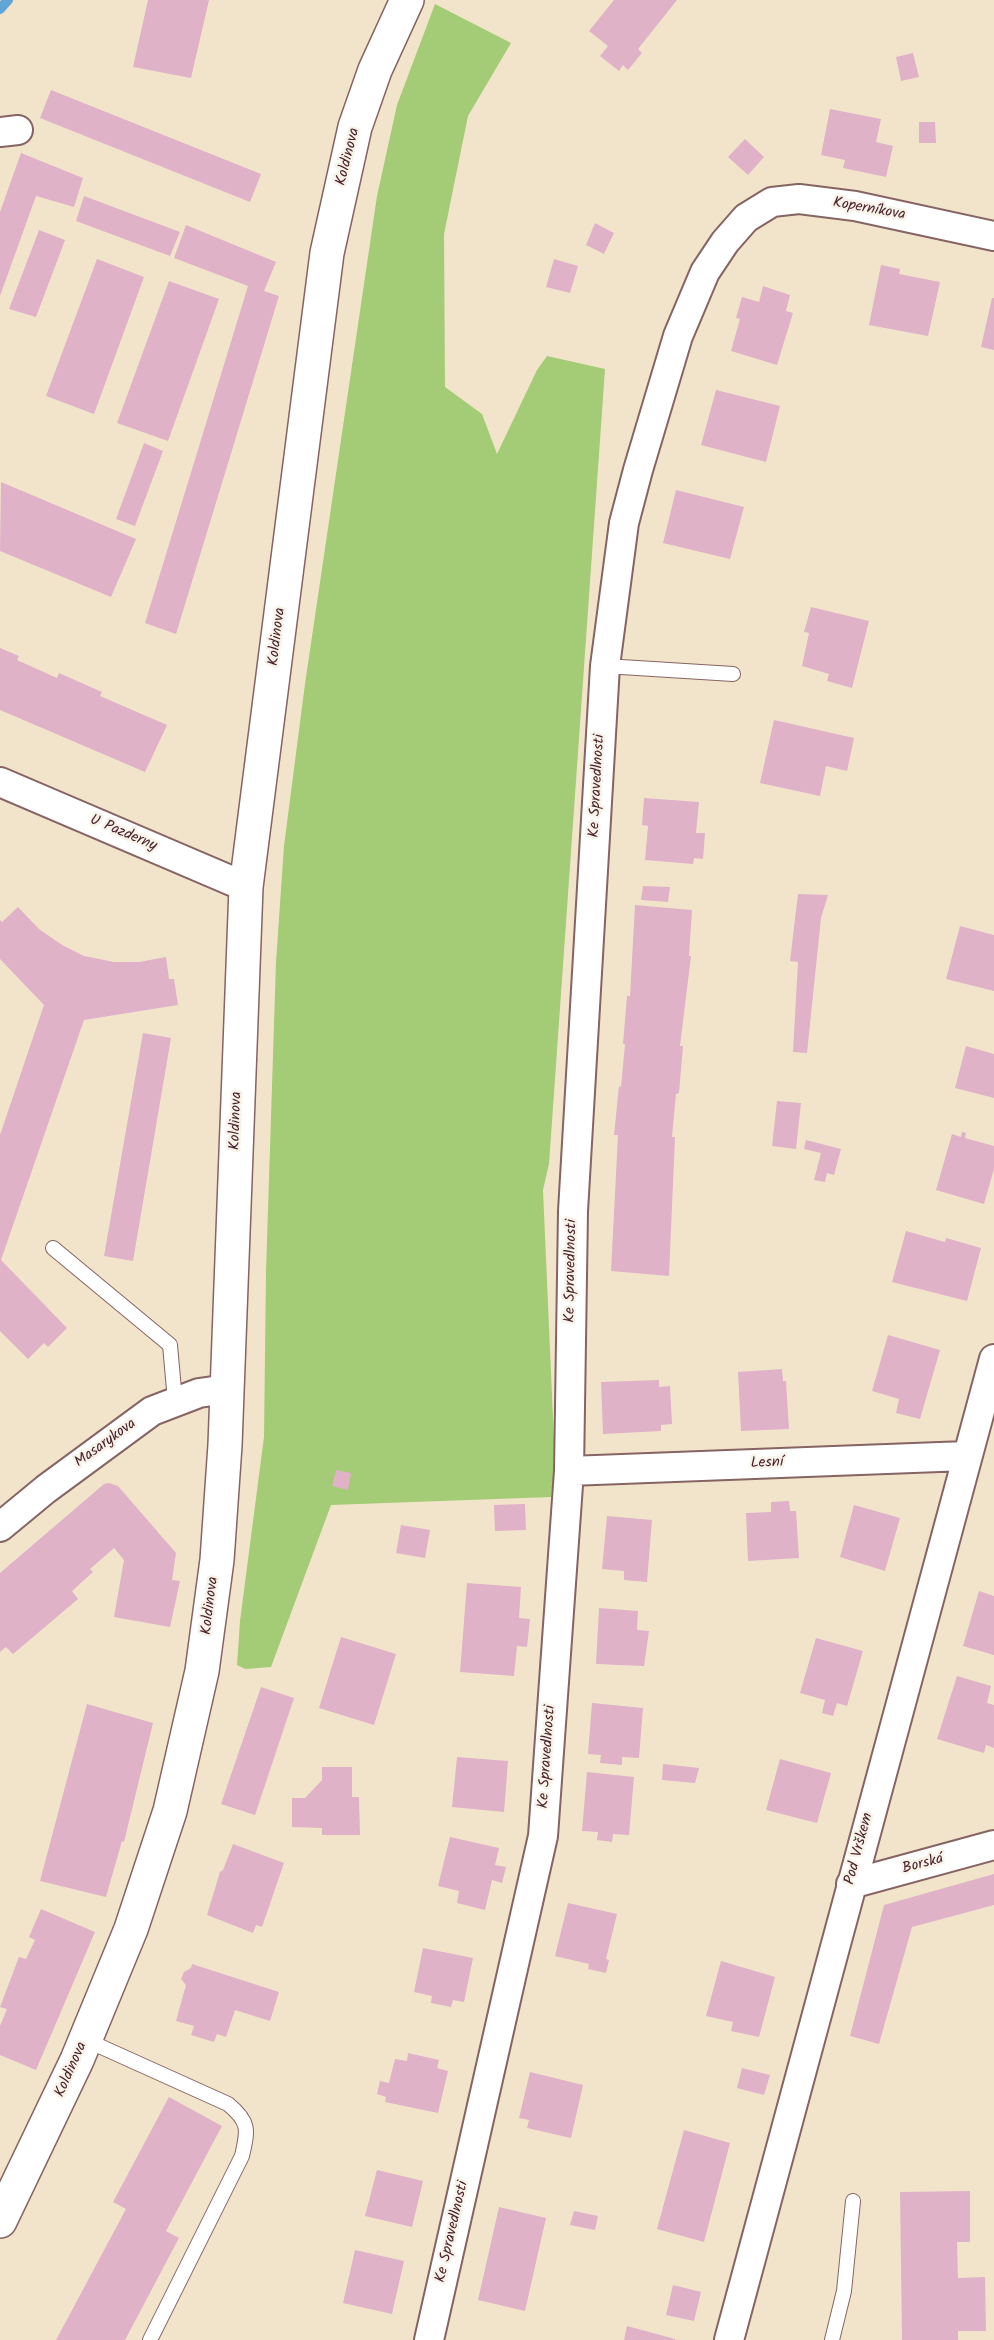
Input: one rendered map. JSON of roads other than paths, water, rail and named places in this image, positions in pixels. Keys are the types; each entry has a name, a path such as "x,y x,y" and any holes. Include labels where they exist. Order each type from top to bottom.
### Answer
{"street":[{"name":"Koldinova","path":"0,2221 86,2040 131,1929 170,1811 194,1714 215,1582 227,1389 246,887 327,252 355,127 375,70 406,0"},
{"name":"Koperníkova","path":"746,218 772,202 799,199 855,206 994,236"},
{"name":"Ke Spravedlnosti","path":"429,2340 543,1836 569,1471 573,1211 605,666 624,523 678,336 705,272 725,242 746,218"},
{"name":"U Pazderny","path":"0,782 246,887"},
{"name":"Pod Vrškem","path":"729,2340 994,1359"},
{"name":"Masarykova","path":"1,1525 118,1434 152,1411 199,1393 227,1389"},
{"name":"Lesní","path":"569,1471 966,1456"},
{"name":"Borská","path":"851,1884 994,1845"}],"lane":[{"path":"605,666 733,674"},
{"path":"52,1248 170,1344 175,1401"},
{"path":"86,2040 228,2104 245,2122 247,2136 242,2156 150,2340"},
{"path":"832,2340 844,2291 853,2201"}],"waterway":[{"path":"0,9 8,0"}]}
